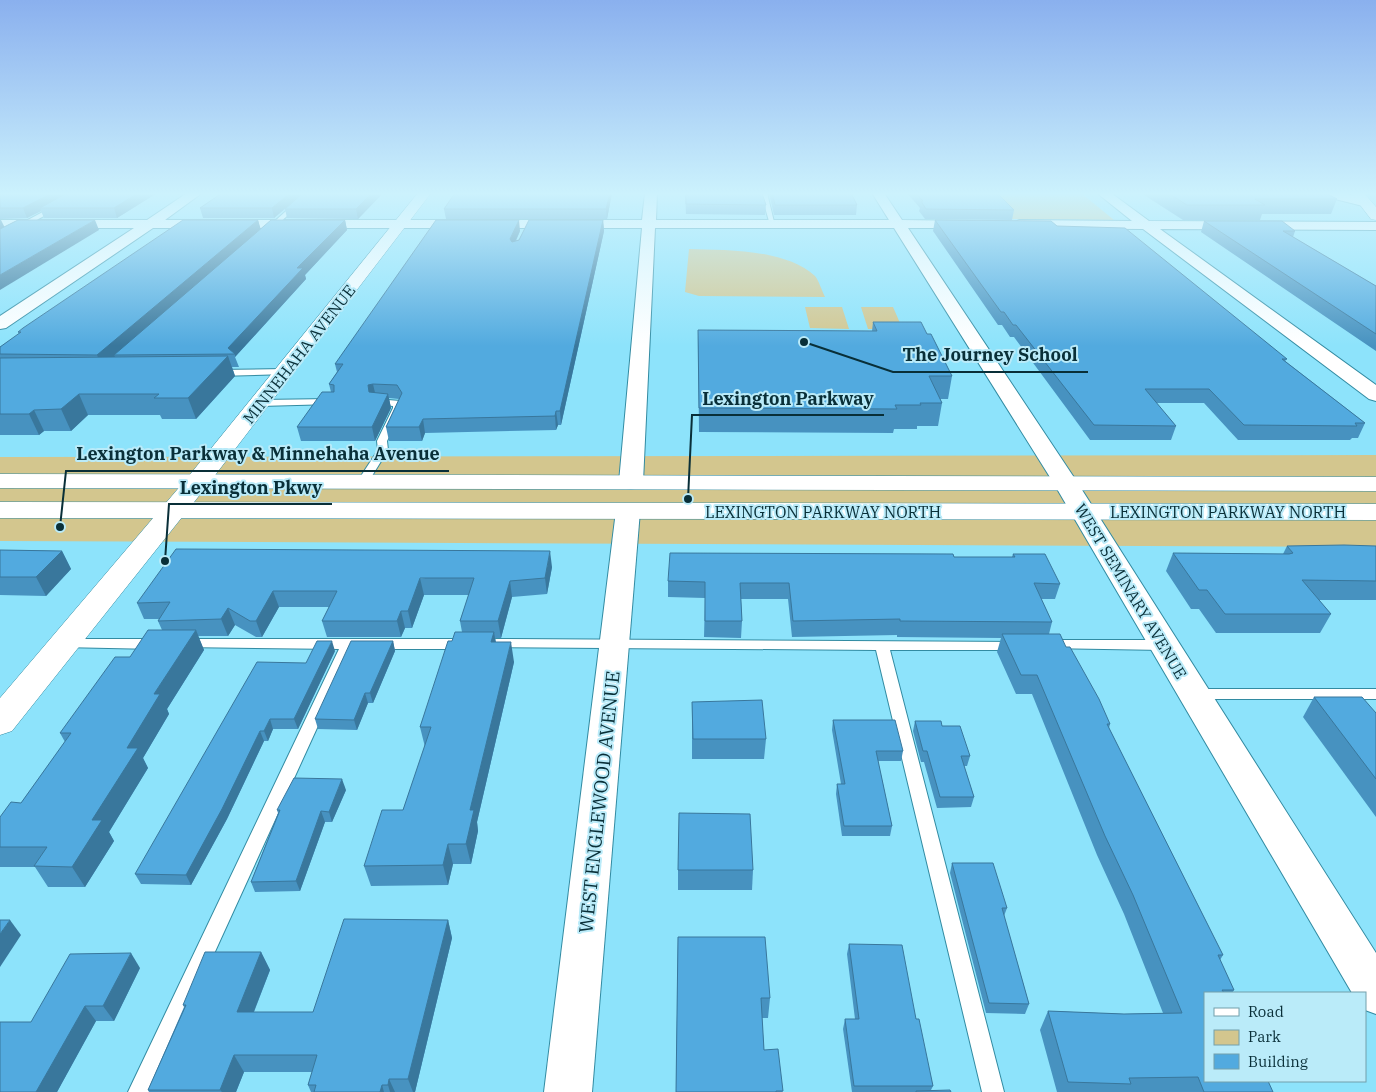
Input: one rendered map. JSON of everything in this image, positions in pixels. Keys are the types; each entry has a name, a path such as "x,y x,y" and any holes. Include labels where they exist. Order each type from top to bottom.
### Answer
{"main road":[{"name":"MINNEHAHA AVENUE","path":"0,722 10,698 64,644 198,482 384,244"},
{"name":"LEXINGTON PARKWAY NORTH","path":"0,481 363,482 630,497 1083,512 1376,512"},
{"name":"LEXINGTON PARKWAY NORTH","path":"0,510 174,510 1065,482 1376,484"}],"street":[{"path":"0,324 120,244"},
{"name":"WEST ENGLEWOOD AVENUE","path":"568,1092 630,497 648,244"},
{"name":"WEST SEMINARY AVENUE","path":"910,244 1065,482 1376,993"},
{"path":"1172,244 1376,396"}],"lane":[{"path":"210,372 285,372"},
{"path":"260,403 333,402"},
{"path":"363,482 382,450 382,441 398,408 397,403 376,402"},
{"path":"64,644 1164,646"},
{"path":"139,1092 348,644"},
{"path":"882,645 993,1092"},
{"path":"1194,694 1376,694"}],"green space":[{"path":"689,249 755,253 788,261 803,267 815,276 825,297 699,296 685,292"},
{"path":"805,307 842,307 849,329 810,328"},
{"path":"861,307 893,307 903,330 868,329"},
{"path":"1376,455 1376,547 0,541 0,457"}],"building":[{"path":"0,244 54,244 0,275"},
{"path":"148,244 229,244 97,355 0,354 0,347 21,332 18,332"},
{"path":"243,244 321,244 297,268 303,268 228,348 235,354 114,355"},
{"path":"419,244 598,244 560,411 556,411 555,416 423,419 419,427 386,427 402,393 397,385 373,384 368,385 369,392 388,394 372,427 297,427 322,392 334,392 334,385 329,384 343,364 335,364"},
{"path":"952,244 1145,244 1287,359 1282,359 1365,423 1355,423 1357,426 1244,425 1209,389 1145,389 1176,426 1094,425 1016,325 1013,325 1004,312 1001,312"},
{"path":"1239,244 1305,244 1376,286 1376,334"},
{"path":"873,322 921,322 927,334 931,334 952,376 929,376 942,403 895,405 897,409 699,408 698,330 877,331"},
{"path":"228,356 188,398 154,398 159,394 79,394 61,409 34,410 29,414 0,414 0,358"},
{"path":"1287,546 1376,546 1376,581 1302,580 1331,614 1225,614 1207,590 1199,590 1173,553 1289,554 1293,553"},
{"path":"176,549 550,551 545,578 510,581 498,621 460,621 474,578 420,578 408,611 401,611 397,621 322,621 337,591 273,591 256,621 250,621 228,608 221,619 158,621 170,602 137,603"},
{"path":"0,550 62,551 36,577 0,577"},
{"path":"670,553 953,554 954,557 1015,557 1013,554 1045,554 1060,584 1034,583 1052,622 900,621 900,619 793,621 789,583 740,583 742,621 705,621 705,582 668,581"},
{"path":"148,630 196,630 154,694 160,694 127,748 138,748 92,820 102,820 72,867 34,866 47,847 0,847 0,817 11,802 21,803 71,733 60,733 115,657 130,657"},
{"path":"455,632 494,632 491,642 511,642 470,810 474,810 466,844 448,844 443,865 364,866 382,810 403,810 431,727 420,727 448,641 452,641"},
{"path":"1002,634 1060,634 1066,647 1070,647 1099,699 1110,724 1107,724 1223,955 1218,955 1234,990 1204,992 1204,1082 1268,1082 1273,1092 1204,1092 1198,1077 1129,1078 1131,1084 1068,1082 1048,1011 1124,1014 1182,1013 1037,675 1021,675"},
{"path":"317,641 332,641 294,719 270,719 264,731 260,731 222,809 186,875 135,874 257,662 306,663"},
{"path":"351,641 393,641 370,693 365,693 354,720 315,719"},
{"path":"1314,697 1362,697 1376,713 1376,779"},
{"path":"762,700 766,739 693,739 692,702"},
{"path":"833,720 895,720 903,751 876,751 892,826 844,826 837,784 845,784"},
{"path":"915,721 941,721 942,726 960,726 970,756 961,756 974,797 940,797 927,751 923,751"},
{"path":"294,778 342,779 329,812 321,811 296,881 251,882 280,810 277,810"},
{"path":"679,813 750,814 753,870 678,870"},
{"path":"952,863 993,863 1007,908 1002,908 1029,1004 989,1003"},
{"path":"344,919 448,920 408,1079 389,1079 388,1085 382,1085 380,1092 314,1092 316,1085 308,1085 317,1055 234,1055 220,1090 148,1090 186,1005 183,1005 205,952 261,952 237,1012 313,1012"},
{"path":"0,920 10,920 0,934"},
{"path":"678,937 765,937 770,998 761,998 764,1050 778,1049 783,1091 676,1092"},
{"path":"849,944 902,945 916,1019 919,1019 933,1086 854,1086 845,1019 859,1019"},
{"path":"131,953 103,1006 85,1006 36,1092 0,1092 0,1022 31,1022 70,954"},
{"path":"950,1090 951,1092 916,1092 916,1091"}],"place":[{"name":"The Journey School","path":"804,342"},
{"name":"Lexington Parkway","path":"688,499"},
{"name":"Lexington Parkway & Minnehaha Avenue","path":"60,527"},
{"name":"Lexington Pkwy","path":"165,561"}]}
